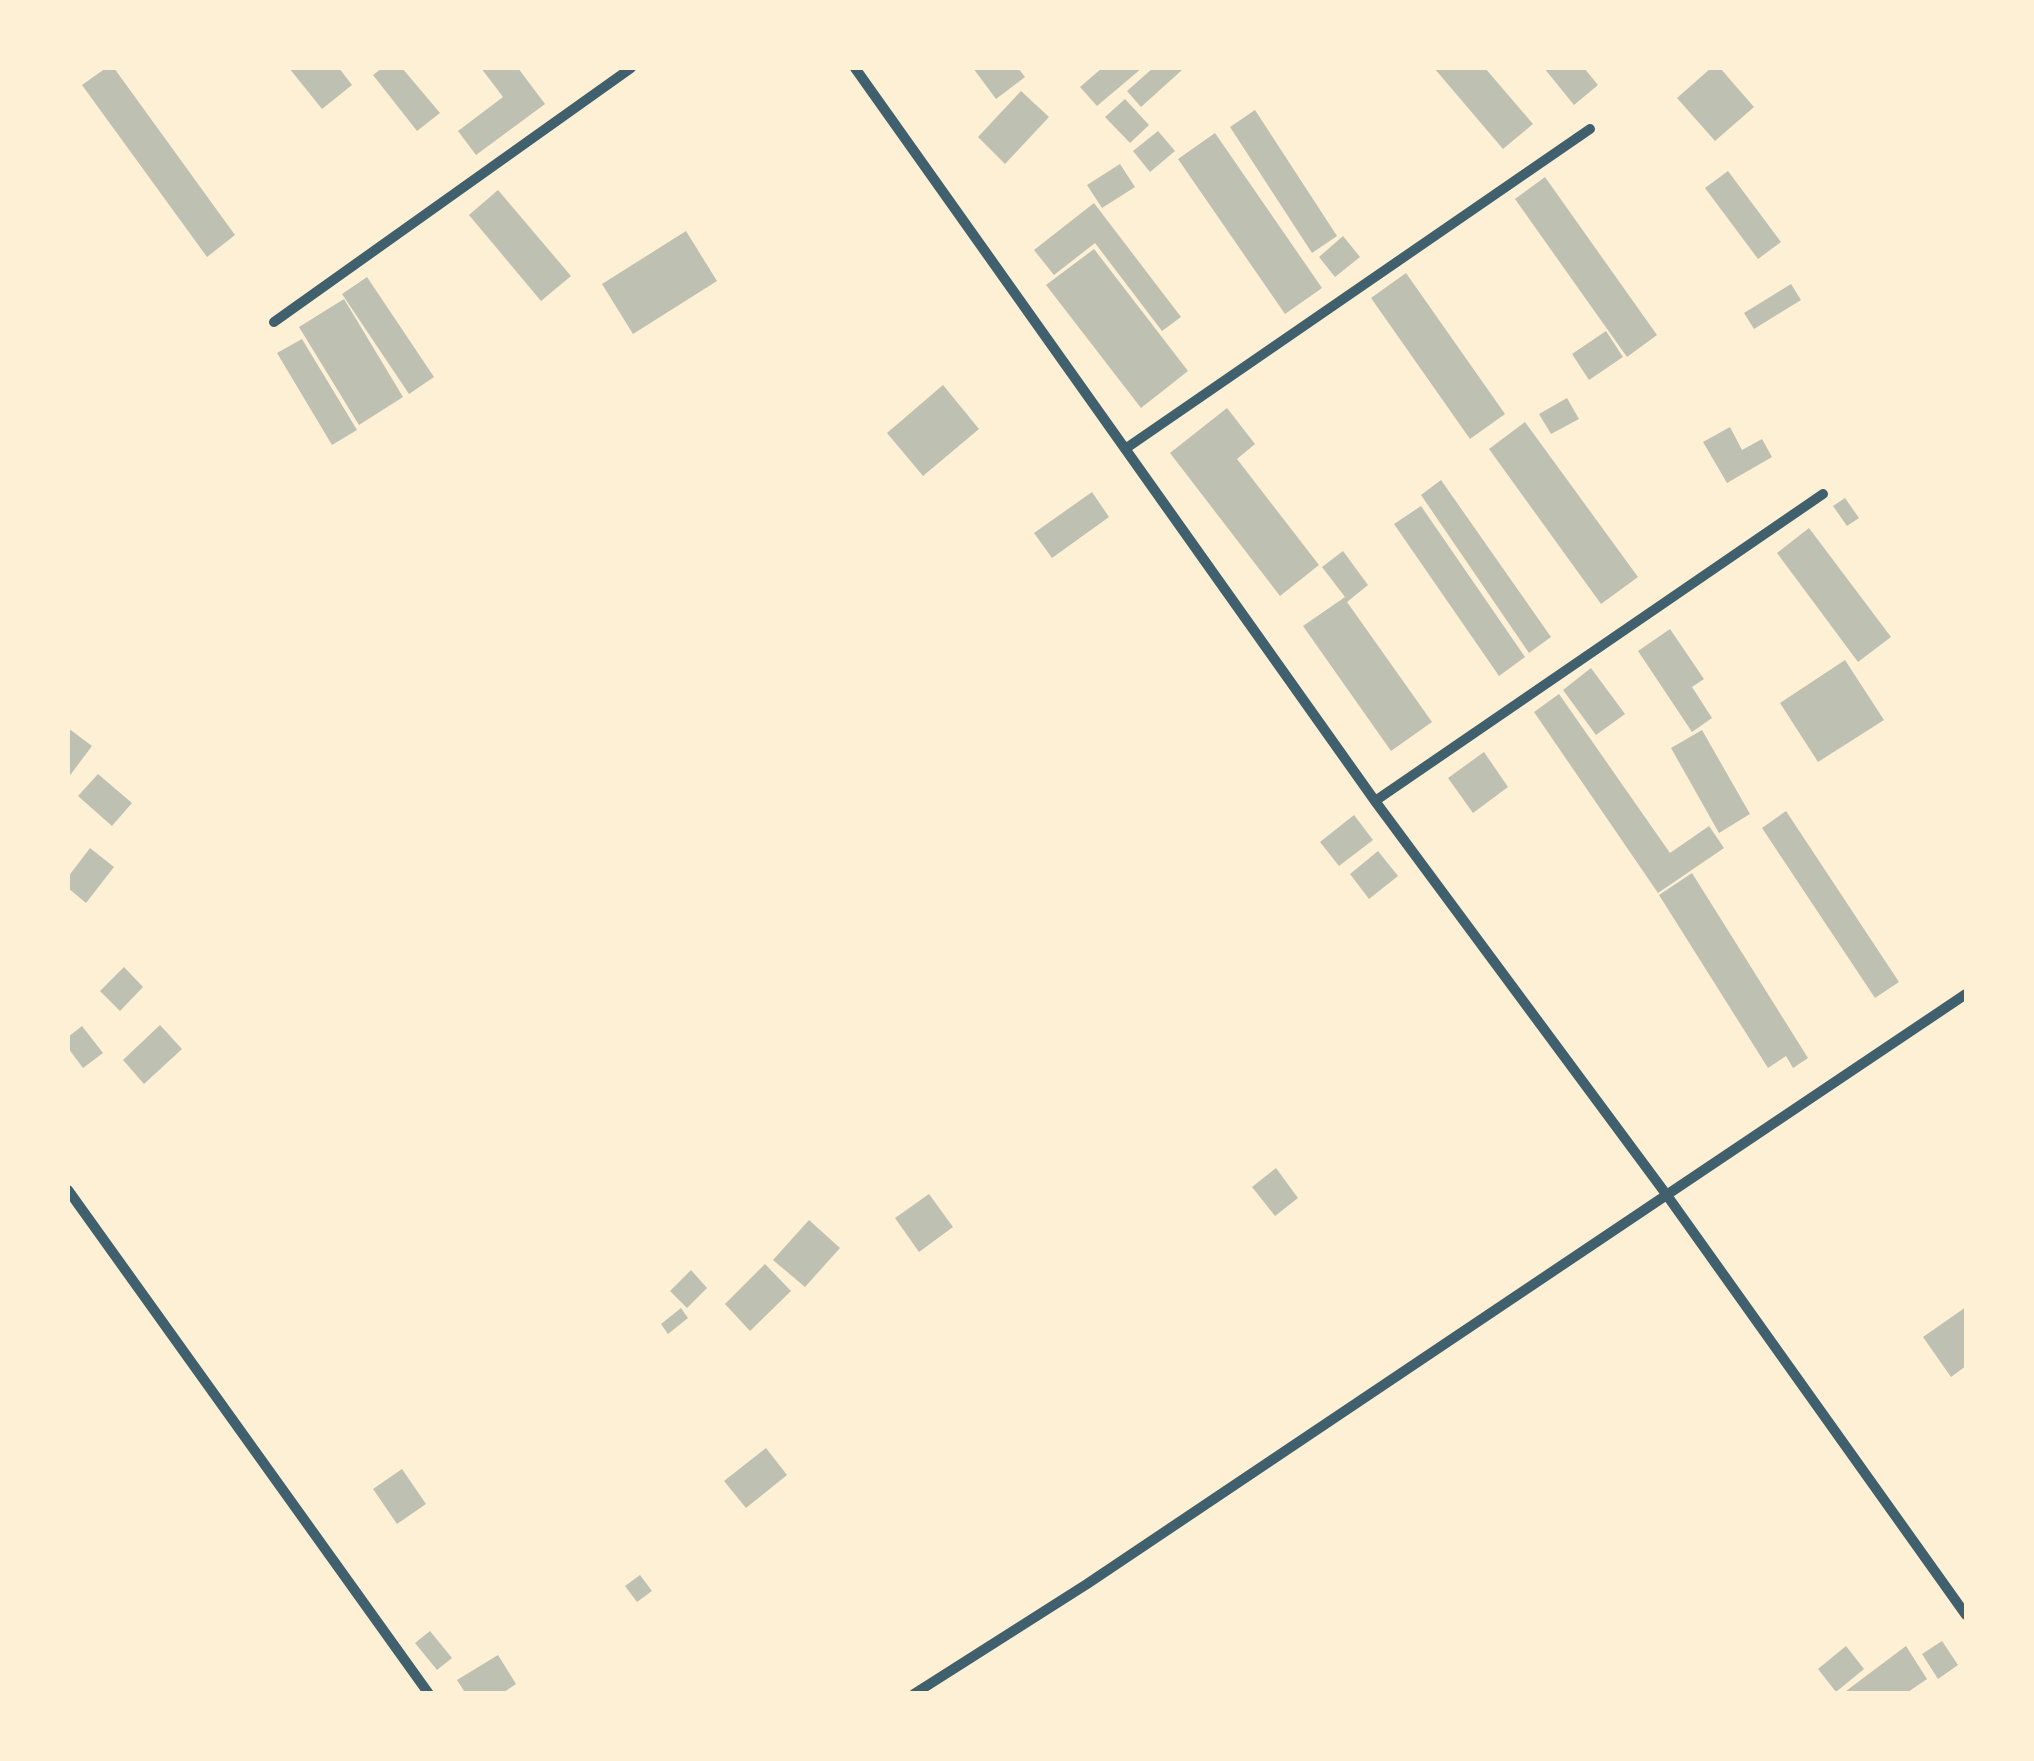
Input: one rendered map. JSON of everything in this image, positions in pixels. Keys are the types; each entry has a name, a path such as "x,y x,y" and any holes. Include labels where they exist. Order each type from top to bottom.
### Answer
{"street":[{"path":"274,322 631,68"},
{"path":"855,68 1375,801 1666,1194 1966,1615"},
{"path":"1125,449 1590,129"},
{"path":"1375,801 1823,494"},
{"path":"914,1694 1086,1584 1966,994"},
{"path":"68,1190 429,1694"}],"building":[{"path":"106,68 114,68 235,235 207,257 82,85"},
{"path":"289,68 339,68 352,85 322,109"},
{"path":"382,68 402,68 440,113 417,131 373,75"},
{"path":"481,68 518,68 545,104 476,155 458,131 503,97"},
{"path":"973,68 1018,68 1025,77 996,99"},
{"path":"1102,68 1142,68 1097,106 1080,87"},
{"path":"1153,68 1182,70 1141,107 1127,91"},
{"path":"1434,68 1485,68 1533,124 1503,149"},
{"path":"1544,68 1584,68 1598,85 1574,105"},
{"path":"1711,68 1720,68 1754,107 1715,141 1677,98"},
{"path":"1021,91 1049,117 1005,164 978,137"},
{"path":"1125,99 1149,125 1130,143 1105,117"},
{"path":"1255,110 1337,236 1312,253 1230,127"},
{"path":"1158,131 1175,151 1150,172 1133,151"},
{"path":"1215,133 1322,288 1285,314 1178,159"},
{"path":"1120,164 1135,187 1102,208 1087,185"},
{"path":"1728,171 1781,242 1758,259 1705,188"},
{"path":"1545,177 1657,335 1627,357 1515,199"},
{"path":"498,190 571,276 541,301 469,215"},
{"path":"1094,203 1181,317 1162,331 1095,243 1054,275 1034,250"},
{"path":"686,231 717,281 633,334 602,284"},
{"path":"1343,236 1360,257 1335,277 1319,257"},
{"path":"1094,249 1188,371 1141,408 1046,285"},
{"path":"1406,273 1505,414 1470,439 1371,298"},
{"path":"367,277 434,377 409,394 342,294"},
{"path":"1791,284 1801,300 1754,329 1744,313"},
{"path":"344,299 403,397 359,425 299,327"},
{"path":"1606,331 1623,357 1589,380 1572,354"},
{"path":"302,339 357,430 332,445 277,353"},
{"path":"943,385 979,429 923,476 887,433"},
{"path":"1567,398 1579,419 1551,434 1539,414"},
{"path":"1227,408 1255,444 1237,459 1319,565 1280,596 1170,453"},
{"path":"1525,422 1638,577 1601,604 1489,449"},
{"path":"1730,427 1742,450 1762,439 1772,457 1727,483 1703,442"},
{"path":"1441,480 1551,637 1529,653 1421,495"},
{"path":"1092,492 1109,517 1052,558 1034,533"},
{"path":"1845,498 1859,518 1847,526 1833,506"},
{"path":"1421,506 1525,657 1499,676 1394,524"},
{"path":"1809,528 1891,637 1858,662 1777,553"},
{"path":"1343,551 1368,585 1347,602 1432,722 1391,751 1303,626 1345,597 1322,567"},
{"path":"1670,629 1704,679 1692,687 1712,718 1692,732 1638,651"},
{"path":"1845,660 1884,720 1818,762 1780,703"},
{"path":"1591,668 1625,714 1596,735 1563,690"},
{"path":"1559,694 1670,853 1709,826 1724,848 1658,893 1534,712"},
{"path":"68,728 92,746 68,778"},
{"path":"1702,730 1750,814 1719,833 1671,748"},
{"path":"1484,752 1508,787 1473,813 1448,778"},
{"path":"98,774 132,803 112,826 78,796"},
{"path":"1786,811 1899,982 1875,998 1762,828"},
{"path":"1354,815 1373,840 1339,866 1320,842"},
{"path":"90,848 114,867 86,903 68,888 68,877"},
{"path":"1378,851 1398,876 1369,899 1350,874"},
{"path":"1692,873 1808,1058 1793,1068 1786,1056 1768,1068 1659,895"},
{"path":"124,967 143,987 120,1011 100,991"},
{"path":"160,1025 182,1049 144,1084 123,1060"},
{"path":"82,1026 103,1053 83,1068 68,1048 68,1037"},
{"path":"1276,1168 1298,1198 1275,1216 1252,1187"},
{"path":"929,1194 953,1227 919,1252 895,1218"},
{"path":"809,1220 840,1248 805,1287 773,1260"},
{"path":"765,1264 791,1291 750,1331 725,1304"},
{"path":"691,1270 707,1288 687,1308 670,1291"},
{"path":"1966,1307 1966,1366 1951,1377 1923,1337"},
{"path":"681,1308 688,1318 668,1334 661,1324"},
{"path":"766,1448 787,1475 746,1508 724,1481"},
{"path":"402,1469 426,1504 397,1524 373,1489"},
{"path":"640,1575 652,1591 637,1602 625,1586"},
{"path":"430,1631 452,1658 437,1670 415,1643"},
{"path":"1942,1641 1958,1665 1938,1679 1922,1654"},
{"path":"1846,1646 1864,1669 1836,1692 1818,1669"},
{"path":"1906,1646 1927,1679 1905,1694 1842,1694"},
{"path":"498,1655 516,1684 501,1694 466,1694 457,1680"}]}
